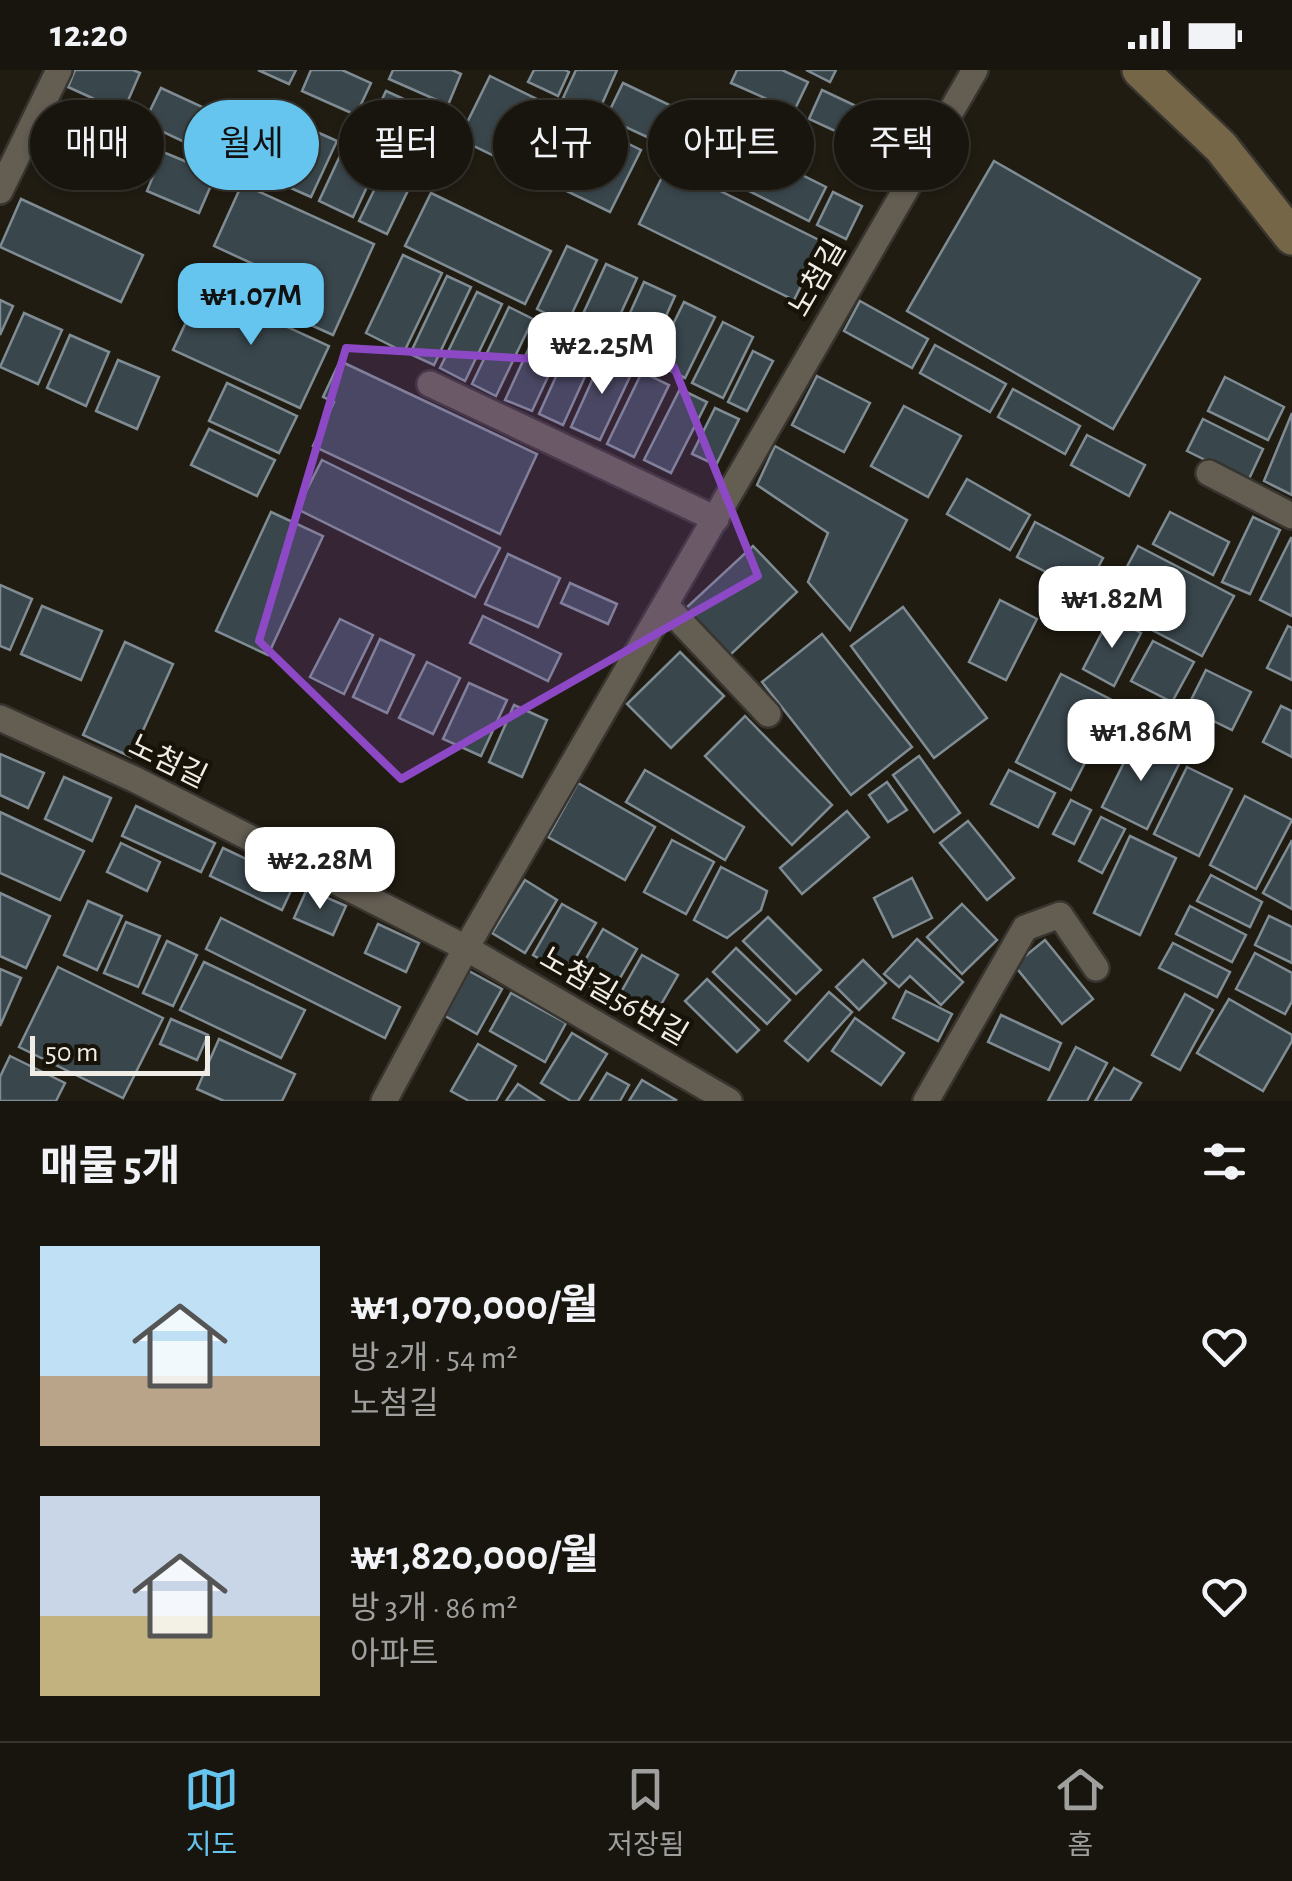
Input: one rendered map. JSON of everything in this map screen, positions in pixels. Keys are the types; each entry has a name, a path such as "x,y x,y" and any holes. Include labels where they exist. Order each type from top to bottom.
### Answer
{"main road":[{"path":"1140,70 1222,147 1292,237"}],"street":[{"path":"0,190 58,70"},
{"name":"노첨길","path":"384,1101 466,948 975,70"},
{"path":"430,384 716,520"},
{"path":"1209,472 1292,516"},
{"path":"666,606 768,714"},
{"name":"노첨길","path":"0,718 134,779 466,948"},
{"path":"926,1101 1026,928 1060,915 1096,968"},
{"name":"노첨길56번길","path":"466,948 729,1101"}],"highlighted area":[{"path":"346,348 674,367 758,576 401,779 259,641"}],"building":[{"path":"75,70 140,73 128,100 97,100 68,87"},
{"path":"258,70 296,70 289,84"},
{"path":"311,70 342,70 371,83 363,100 339,100 339,107 302,91"},
{"path":"393,70 452,70 461,74 450,100 437,100 389,79"},
{"path":"534,70 569,72 558,96 528,82"},
{"path":"576,70 617,70 604,100 563,98"},
{"path":"737,70 782,70 808,82 799,100 769,100 731,83"},
{"path":"806,70 836,70 830,82"},
{"path":"490,76 539,100 493,100 493,155 473,146 473,111"},
{"path":"623,83 659,100 648,100 648,137 628,128 628,100 615,100"},
{"path":"161,88 187,100 184,100 184,142 164,132 164,100 155,100"},
{"path":"822,90 843,100 834,100 834,131 814,121 814,108"},
{"path":"386,91 406,100 382,100"},
{"path":"319,133 337,141 319,180"},
{"path":"628,144 641,150 628,176"},
{"path":"164,152 184,161 184,190 209,190 199,213 147,191 164,190"},
{"path":"339,158 339,190 366,190 353,217 319,201"},
{"path":"994,161 1200,279 1113,429 907,311"},
{"path":"814,181 826,187 809,221 747,190 814,190"},
{"path":"239,190 255,190 374,244 333,335 273,308 286,279 214,246"},
{"path":"295,190 314,190 311,197"},
{"path":"374,190 408,190 387,234 359,221"},
{"path":"564,190 621,190 610,212"},
{"path":"656,190 718,190 823,242 794,300 639,224"},
{"path":"833,192 862,206 846,239 817,225"},
{"path":"431,193 551,251 525,304 405,246"},
{"path":"21,199 143,255 121,302 0,247"},
{"path":"567,246 597,260 567,324 537,309"},
{"path":"403,255 442,273 404,352 366,333"},
{"path":"606,264 637,278 608,341 577,327"},
{"path":"447,276 471,287 434,365 410,354"},
{"path":"644,282 675,296 647,358 616,344"},
{"path":"202,288 329,346 300,408 173,350"},
{"path":"477,292 502,304 465,381 440,368"},
{"path":"0,300 13,306 0,335"},
{"path":"860,301 928,339 912,368 844,331"},
{"path":"684,302 715,317 685,378 654,363"},
{"path":"509,307 533,319 496,396 472,384"},
{"path":"24,313 62,330 38,384 0,367"},
{"path":"723,322 753,337 723,398 692,383"},
{"path":"540,324 567,336 532,411 505,400"},
{"path":"70,335 109,352 86,406 47,388"},
{"path":"573,339 597,350 563,425 539,414"},
{"path":"935,345 1006,384 990,412 920,373"},
{"path":"753,351 773,361 747,411 728,402"},
{"path":"604,354 634,368 600,440 571,427"},
{"path":"118,360 159,377 137,429 96,411"},
{"path":"340,361 537,454 500,534 313,446 334,402 323,397"},
{"path":"642,372 669,385 634,457 607,444"},
{"path":"817,376 870,403 844,452 792,425"},
{"path":"1225,377 1284,407 1268,440 1208,411"},
{"path":"227,383 297,416 279,453 209,421"},
{"path":"680,389 707,402 671,473 644,460"},
{"path":"1013,389 1080,426 1065,454 998,417"},
{"path":"904,406 961,436 928,497 871,466"},
{"path":"715,408 739,419 716,465 692,454"},
{"path":"1292,413 1292,495 1264,481"},
{"path":"1203,419 1263,449 1248,481 1187,451"},
{"path":"209,429 275,460 257,496 191,465"},
{"path":"1087,435 1145,465 1129,496 1071,465"},
{"path":"775,446 907,520 850,630 808,582 828,533 757,485"},
{"path":"322,460 500,548 475,597 297,509"},
{"path":"967,479 1030,515 1010,550 947,514"},
{"path":"271,512 323,536 268,655 216,631"},
{"path":"1170,512 1229,542 1213,575 1153,544"},
{"path":"1253,517 1280,530 1250,594 1222,582"},
{"path":"1035,522 1103,558 1085,592 1017,557"},
{"path":"1292,538 1292,616 1260,600"},
{"path":"753,546 797,592 730,655 686,608"},
{"path":"1138,546 1234,596 1202,656 1106,606"},
{"path":"508,554 560,578 538,627 485,604"},
{"path":"570,583 617,604 608,624 561,603"},
{"path":"0,585 32,599 10,650 0,646"},
{"path":"1000,600 1037,619 1006,680 969,662"},
{"path":"42,606 102,631 81,680 21,654"},
{"path":"903,607 987,718 934,758 851,646"},
{"path":"483,616 561,654 548,681 470,643"},
{"path":"1110,617 1141,633 1114,686 1083,669"},
{"path":"340,619 373,635 344,694 310,677"},
{"path":"1288,626 1292,628 1292,680 1267,668"},
{"path":"822,634 912,747 851,795 762,682"},
{"path":"380,639 414,655 387,713 353,697"},
{"path":"1153,641 1194,662 1172,702 1131,681"},
{"path":"125,642 173,664 131,757 83,735"},
{"path":"680,652 724,696 671,748 627,704"},
{"path":"427,662 460,678 433,734 399,718"},
{"path":"1206,670 1251,692 1232,730 1187,708"},
{"path":"1061,674 1116,702 1071,790 1016,762"},
{"path":"469,683 507,700 481,756 443,739"},
{"path":"514,705 547,720 522,777 489,762"},
{"path":"1281,706 1292,711 1292,757 1263,742"},
{"path":"745,716 832,805 792,845 705,756"},
{"path":"1135,740 1180,762 1147,829 1102,807"},
{"path":"0,754 44,773 28,808 0,795"},
{"path":"919,756 960,813 934,832 893,775"},
{"path":"1187,767 1232,789 1199,856 1154,834"},
{"path":"645,770 744,827 725,860 626,802"},
{"path":"1009,770 1055,793 1038,827 991,804"},
{"path":"64,777 111,798 92,841 45,819"},
{"path":"887,782 907,810 888,822 869,795"},
{"path":"578,783 655,827 625,880 548,837"},
{"path":"1245,796 1292,820 1256,889 1210,865"},
{"path":"1071,800 1091,810 1074,844 1053,834"},
{"path":"136,806 215,843 201,872 122,836"},
{"path":"847,811 869,837 802,894 780,868"},
{"path":"0,812 84,851 60,900 0,873"},
{"path":"1101,817 1125,829 1102,873 1079,861"},
{"path":"968,821 1014,878 987,900 940,843"},
{"path":"1130,836 1176,858 1140,935 1094,913"},
{"path":"672,840 714,862 686,914 644,892"},
{"path":"1292,840 1292,909 1263,893"},
{"path":"121,843 160,862 147,891 107,872"},
{"path":"223,848 295,882 282,910 210,876"},
{"path":"721,867 767,891 761,910 727,938 694,920"},
{"path":"1211,875 1262,902 1250,927 1197,901"},
{"path":"912,878 932,918 893,937 874,898"},
{"path":"525,880 557,900 525,953 492,933"},
{"path":"307,889 346,906 333,935 294,918"},
{"path":"0,893 50,916 26,968 0,956"},
{"path":"88,901 122,916 97,970 64,955"},
{"path":"562,904 596,923 566,974 533,955"},
{"path":"962,904 997,940 962,974 927,937"},
{"path":"1190,906 1246,935 1232,962 1176,934"},
{"path":"1269,916 1292,927 1292,963 1255,945"},
{"path":"768,917 821,970 796,994 743,941"},
{"path":"221,918 400,1007 385,1038 206,949"},
{"path":"126,922 160,936 138,987 104,973"},
{"path":"378,924 419,943 406,972 365,953"},
{"path":"603,929 637,949 609,997 575,978"},
{"path":"917,939 963,982 941,1005 910,976 899,987 884,974"},
{"path":"1045,940 1093,999 1062,1024 1014,965"},
{"path":"167,941 197,955 173,1006 143,993"},
{"path":"1173,943 1230,972 1217,997 1159,968"},
{"path":"736,948 790,1000 767,1024 713,972"},
{"path":"1255,953 1292,973 1292,1001 1285,1014 1236,989"},
{"path":"642,955 678,975 651,1022 615,1003"},
{"path":"863,960 886,983 859,1010 836,987"},
{"path":"204,962 305,1010 281,1058 180,1010"},
{"path":"58,967 163,1018 123,1098 19,1047"},
{"path":"0,969 21,978 0,1026"},
{"path":"469,971 502,989 477,1034 445,1016"},
{"path":"707,979 759,1030 737,1052 685,1001"},
{"path":"906,991 952,1014 938,1041 893,1018"},
{"path":"829,992 852,1012 808,1061 785,1041"},
{"path":"511,993 566,1023 545,1062 490,1031"},
{"path":"1185,994 1213,1010 1180,1070 1152,1055"},
{"path":"1229,999 1292,1035 1263,1091 1197,1053"},
{"path":"1001,1015 1061,1043 1049,1070 988,1042"},
{"path":"855,1018 904,1053 881,1085 832,1051"},
{"path":"171,1019 208,1035 197,1060 160,1044"},
{"path":"572,1033 607,1054 578,1101 571,1101 541,1083"},
{"path":"219,1039 295,1074 282,1101 224,1101 197,1089"},
{"path":"478,1044 516,1066 496,1101 469,1101 451,1091"},
{"path":"1076,1047 1107,1063 1087,1101 1048,1101"},
{"path":"10,1056 65,1083 56,1101 0,1101 0,1077"},
{"path":"1114,1068 1141,1083 1130,1101 1095,1101"},
{"path":"607,1073 629,1085 620,1101 590,1101"},
{"path":"642,1080 676,1100 629,1101"},
{"path":"518,1084 544,1101 506,1101"}]}
